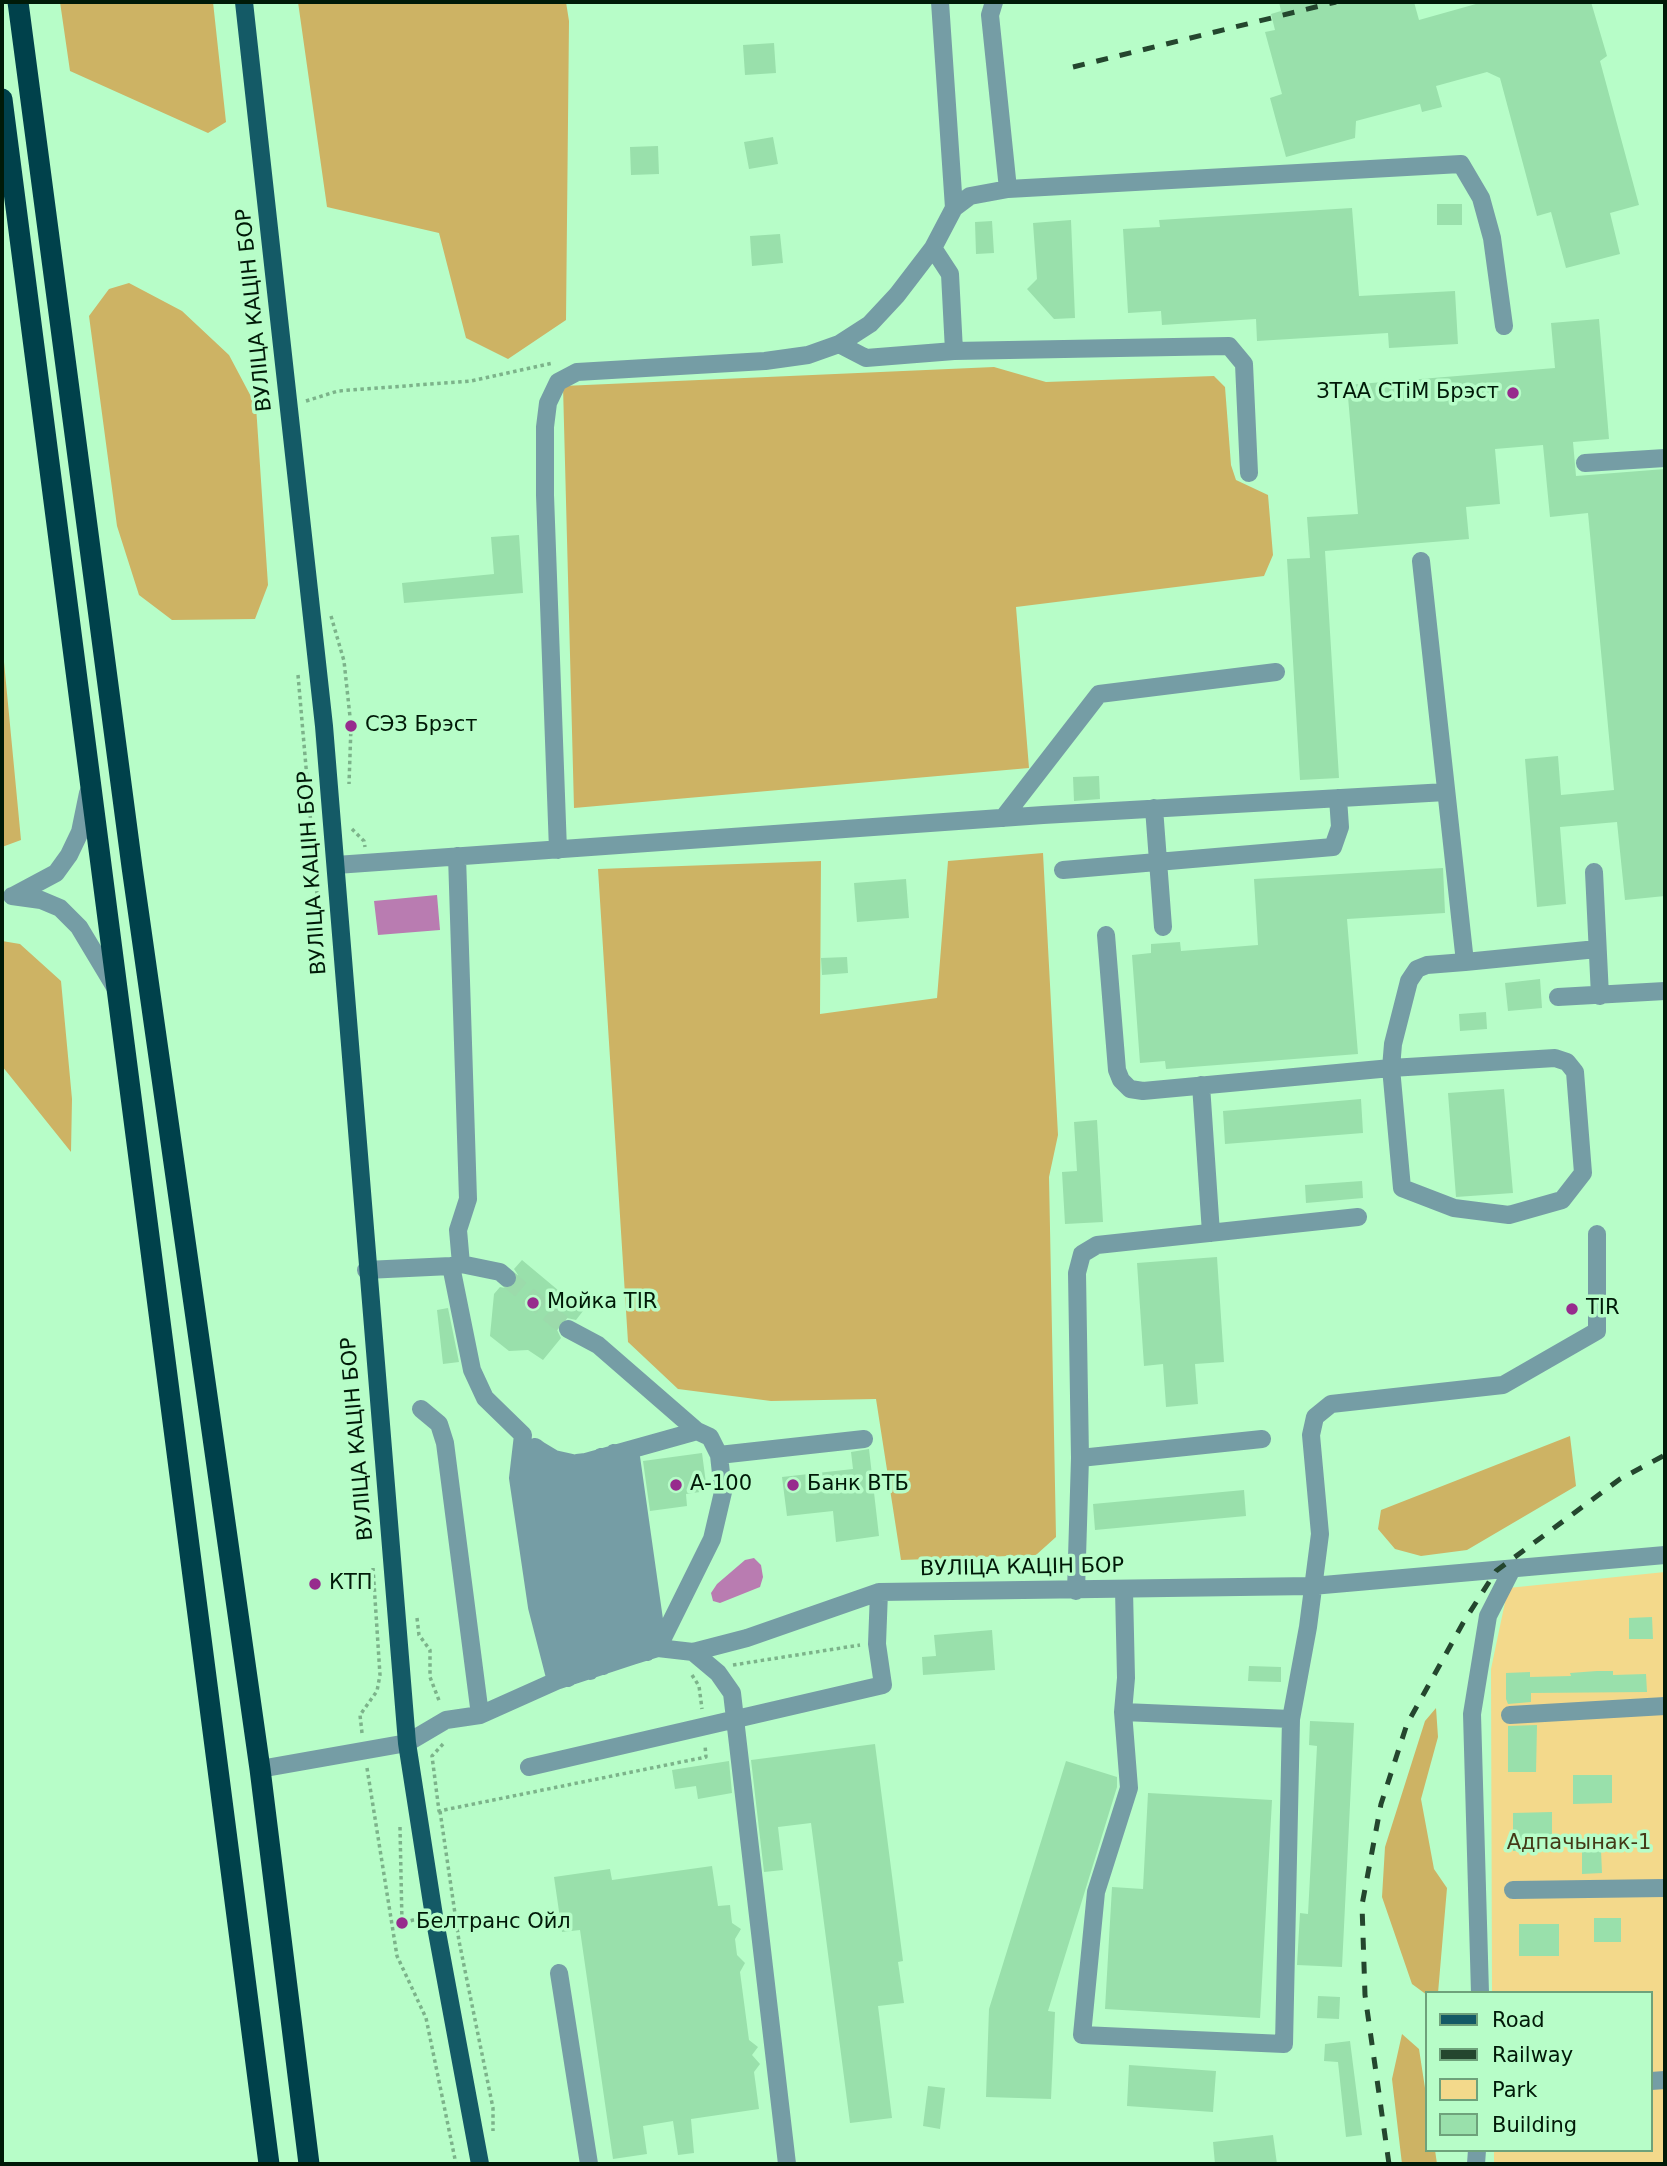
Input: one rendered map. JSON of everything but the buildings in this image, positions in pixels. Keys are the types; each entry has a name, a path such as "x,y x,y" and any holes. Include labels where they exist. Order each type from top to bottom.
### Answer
{"highway":[{"path":"18,2 130,853 260,1769 309,2164"},
{"path":"2,99 270,2164"}],"main road":[{"name":"ВУЛІЦА КАЦІН БОР","path":"244,2 324,726 366,1270 407,1744 443,1969 480,2164"}],"street":[{"path":"940,2 954,208"},
{"path":"995,2 990,15 1008,189"},
{"path":"558,850 545,427 548,402 558,383 577,372 765,361 808,355 839,345 870,324 933,248 954,208 971,196 1008,189 1461,164 1481,198 1492,238 1504,326"},
{"path":"933,248 950,274 954,351"},
{"path":"839,345 866,358 954,351 1229,345 1244,364 1249,473"},
{"path":"1585,463 1665,458"},
{"path":"1421,561 1465,962"},
{"path":"1003,818 1099,694 1276,672"},
{"path":"91,783 80,832 69,855 56,873 12,896 41,900 60,908 79,927 118,992"},
{"path":"336,865 1154,808 1447,792"},
{"path":"1063,870 1333,847 1340,827 1338,797"},
{"path":"1154,808 1163,927"},
{"path":"457,856 468,1199 458,1230 456,1265 472,1370 485,1398 536,1447 605,1665"},
{"path":"1594,872 1600,996"},
{"path":"1106,935 1121,1080 1130,1089 1143,1091 1391,1068 1555,1058 1567,1062 1575,1072 1583,1173 1562,1200 1509,1215 1454,1208 1402,1188 1391,1068 1393,1044 1409,981 1417,970 1427,965 1597,949"},
{"path":"1558,997 1665,991"},
{"path":"1201,1085 1211,1233"},
{"path":"1076,1591 1080,1458 1077,1273 1082,1254 1097,1245 1358,1217"},
{"path":"1124,1590 1126,1678 1123,1712 1129,1788 1096,1892 1082,2035 1284,2044 1291,1719 1308,1627 1320,1534 1311,1435 1315,1417 1331,1404 1503,1385 1597,1331 1597,1234"},
{"path":"366,1270 456,1265 500,1272 507,1278"},
{"path":"260,1769 407,1744 446,1720 480,1715 605,1665 712,1539 723,1492 719,1455 710,1437 697,1431 598,1345 568,1329"},
{"path":"421,1409 439,1424 445,1443 480,1715"},
{"path":"536,1447 601,1457 697,1431"},
{"path":"719,1455 864,1438"},
{"path":"1080,1458 1262,1439"},
{"path":"536,1447 518,1478 537,1607 605,1665"},
{"path":"601,1457 605,1665"},
{"path":"601,1457 605,1665"},
{"path":"601,1457 605,1665"},
{"name":"ВУЛІЦА КАЦІН БОР","path":"605,1665 693,1652 747,1638 879,1592 1312,1586 1665,1555"},
{"path":"1480,1991 1472,1714 1488,1616 1512,1569"},
{"path":"529,1768 883,1685 877,1644 879,1592"},
{"path":"693,1652 732,1693 787,2164"},
{"path":"1510,1715 1665,1706"},
{"path":"1123,1712 1291,1719"},
{"path":"1513,1890 1665,1888"},
{"path":"559,1973 589,2164"}],"path":[{"path":"304,388 305,401 338,390 471,381 556,362 577,372"},
{"path":"331,615 344,661 350,713 352,747 348,786"},
{"path":"298,668 322,947"},
{"path":"349,821 352,831 364,841 366,861"},
{"path":"372,1563 380,1675 377,1691 360,1715 364,1751 397,1956 426,2018 456,2164"},
{"path":"416,1608 419,1635 430,1650 430,1677 446,1720 445,1742 432,1756 459,1941 493,2108 494,2144"},
{"path":"439,1811 706,1757 699,1686 691,1676 710,1667 877,1644"}],"green space":[{"name":"Адпачынак-1","path":"1665,1572 1665,2164 1494,2164 1494,2152 1653,2152 1653,1991 1492,1991 1491,1669 1508,1588"}],"shaded area":[{"path":"60,2 213,2 226,122 208,133 70,71"},
{"path":"298,2 566,2 569,21 566,320 508,359 466,338 439,233 327,207"},
{"path":"129,283 182,311 229,355 256,406 268,585 255,619 172,620 139,595 117,526 89,316 109,289"},
{"path":"994,367 1046,382 1214,376 1225,387 1231,465 1236,480 1268,495 1273,555 1264,576 1016,607 1029,768 574,808 563,386"},
{"path":"2,641 21,840 2,847"},
{"path":"1043,853 1058,1135 1049,1177 1056,1537 1036,1555 901,1560 876,1399 771,1401 678,1389 628,1342 598,869 821,861 820,1014 937,998 948,861"},
{"path":"437,895 440,930 378,935 374,901"},
{"path":"2,941 20,944 61,981 72,1099 71,1152 2,1066"},
{"path":"1570,1436 1576,1486 1467,1550 1421,1556 1395,1549 1378,1529 1381,1510"},
{"path":"754,1558 761,1565 763,1577 760,1587 720,1603 713,1601 711,1593 717,1584 745,1560"},
{"path":"1436,1708 1438,1737 1421,1799 1434,1869 1447,1888 1438,1991 1426,1991 1426,1994 1412,1984 1382,1897 1385,1847 1425,1721"},
{"path":"1402,2034 1419,2049 1426,2094 1426,2152 1435,2152 1437,2164 1402,2164 1392,2079"}],"tunnel":[{"path":"507,1278 568,1329"}],"railway":[{"path":"1073,67 1336,2"},
{"path":"1389,2164 1365,1995 1362,1905 1381,1804 1407,1724 1463,1623 1496,1571 1620,1479 1665,1455"}],"place":[{"name":"ЗТАА СТіМ Брэст","path":"1513,393"},
{"name":"СЭЗ Брэст","path":"351,726"},
{"name":"Мойка TIR","path":"533,1303"},
{"name":"TIR","path":"1572,1309"},
{"name":"А-100","path":"676,1485"},
{"name":"Банк ВТБ","path":"793,1485"},
{"name":"КТП","path":"315,1584"},
{"name":"Белтранс Ойл","path":"402,1923"}]}
